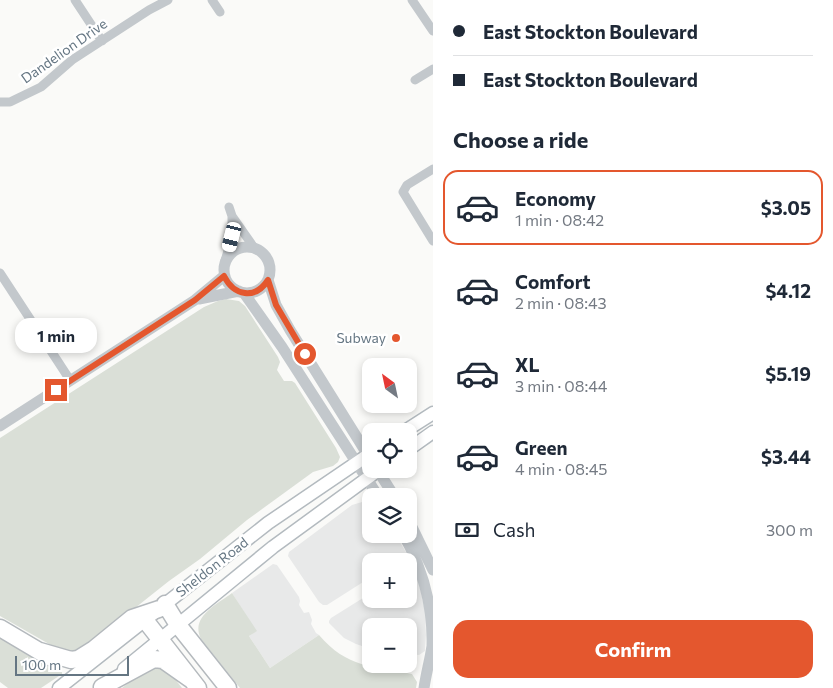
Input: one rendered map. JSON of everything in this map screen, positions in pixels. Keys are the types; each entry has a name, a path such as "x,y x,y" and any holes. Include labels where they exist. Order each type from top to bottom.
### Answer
{"highway":[{"path":"40,651 72,660 78,659 94,649 132,618 162,606 228,688"},
{"path":"145,620 194,683"},
{"path":"0,628 67,669 72,671 86,667"},
{"path":"101,687 154,659 163,660 194,683"}],"main road":[{"path":"417,423 433,413"},
{"path":"417,443 433,432"},
{"name":"Sheldon Road","path":"59,688 268,523 356,463 362,463"},
{"name":"Sheldon Road","path":"101,687 273,547 366,479"}],"street":[{"path":"75,0 102,41"},
{"name":"Dandelion Drive","path":"0,102 10,102 41,87 72,60 149,10 168,0"},
{"path":"212,0 220,12"},
{"path":"412,0 433,31"},
{"path":"416,80 433,69"},
{"path":"433,169 407,185 403,192 433,241"},
{"path":"255,249 230,211 232,237 225,261 224,276 232,288 241,292 282,347 372,488"},
{"path":"225,261 234,251 248,247 261,252 266,258 269,268 268,280 276,305 362,445"},
{"path":"0,274 70,380"},
{"path":"0,426 195,300 224,276"},
{"path":"195,300 241,292 250,293 261,289 268,280"},
{"path":"282,347 288,345 294,349 322,393 337,406"},
{"path":"417,537 433,570"},
{"path":"408,543 421,570 432,610 431,661 424,688"}],"shaded area":[{"path":"226,299 239,301 245,306 278,357 280,362 277,370 284,381 295,383 336,448 340,457 338,462 333,466 313,472 247,520 200,559 169,581 77,654 63,652 0,616 0,438 204,307"},
{"path":"362,502 362,543 400,543 407,553 362,553 362,583 327,605 323,605 319,602 288,556 289,552 352,505"},
{"path":"273,564 277,565 299,597 299,605 304,613 309,612 312,620 311,624 319,635 270,668 249,636 256,631 232,593"},
{"path":"417,574 425,611 425,651 417,655 417,618 362,618 362,646 344,638 329,623 331,618 362,599 362,608 417,608"},
{"path":"232,593 257,631 249,636 270,668 319,635 340,654 362,664 362,673 412,674 417,682 416,688 240,688 201,639 199,624 206,612"},
{"path":"0,637 62,671 62,674 41,688 8,688 0,682"},
{"path":"156,665 168,670 182,688 122,688 147,668"}],"place":[{"name":"Subway","path":"396,338"}],"route":[{"path":"56,390 195,300 224,276 232,288 244,293 261,289 268,280 276,305 305,354"}]}
